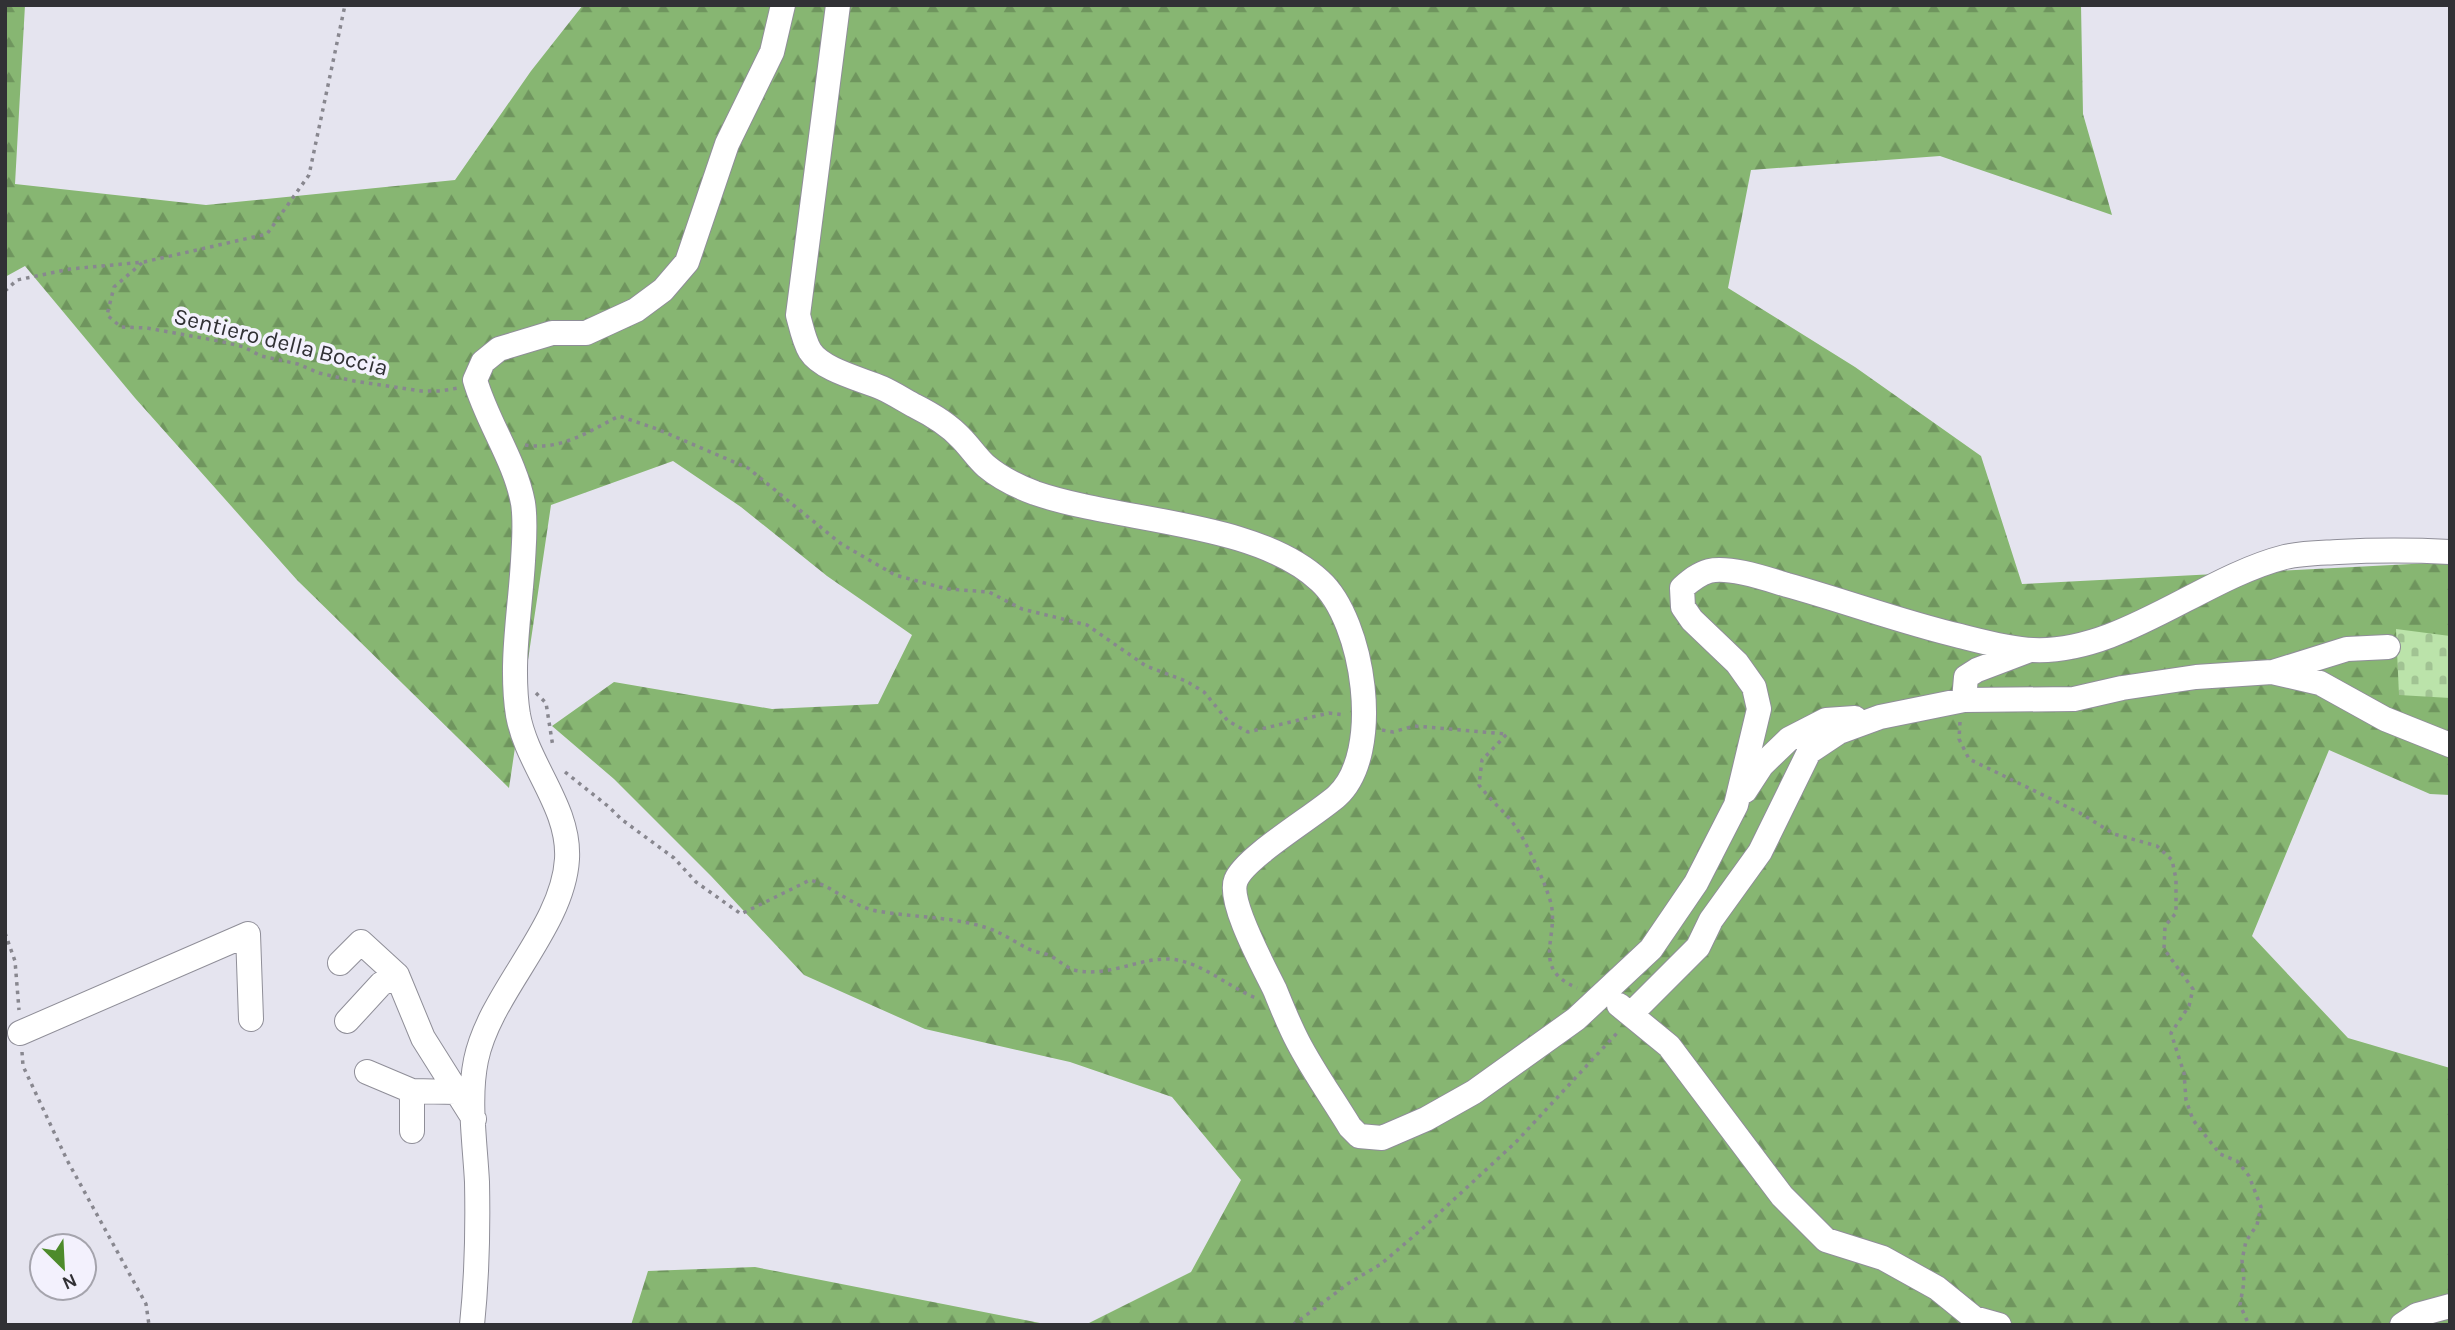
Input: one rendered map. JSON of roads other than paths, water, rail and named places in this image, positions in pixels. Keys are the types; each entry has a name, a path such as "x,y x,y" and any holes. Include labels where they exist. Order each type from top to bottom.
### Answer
{"street":[{"path":"472,1325 478,1221 474,1120 476,1061 486,1028 556,902 567,862 567,835 530,752 518,716 515,668 525,527 523,503 475,380 483,362 499,349 552,333 586,333 636,310 663,290 687,262 727,144 772,52 783,5"},
{"path":"838,5 798,315 811,353 834,369 882,388 932,414 959,436 986,467 1035,492 1090,507 1251,541 1291,560 1320,580 1339,602 1355,643 1362,681 1362,724 1357,766 1339,794 1249,864 1235,880 1235,896 1246,932 1297,1041 1350,1127 1359,1136 1382,1138 1426,1119 1474,1092 1576,1019 1651,949 1696,883 1736,805 1762,765 1789,739 1826,720 1880,717 1964,700 2074,699 2122,688 2196,677 2272,672 2347,649 2388,647"},
{"path":"1736,805 1759,709 1754,687 1737,663 1692,620 1683,607 1682,588 1695,577 1710,570 1762,578 1904,622 1993,644 2031,650 2059,650 2096,640 2141,622 2249,570 2286,557 2383,550 2450,552"},
{"path":"1964,700 1966,677 1977,670 2031,650"},
{"path":"2272,672 2320,683 2385,719 2450,745"},
{"path":"1631,1014 1698,947 1711,920 1760,852 1809,752 1839,732 1880,717"},
{"path":"20,1033 248,934 251,1018"},
{"path":"340,963 361,942 397,975 423,1038 474,1120"},
{"path":"347,1021 382,984 397,975"},
{"path":"1600,996 1631,1014 1669,1046 1782,1196 1826,1240 1883,1258 1937,1289 1974,1318 2000,1325"},
{"path":"367,1072 412,1091 456,1092"},
{"path":"412,1091 412,1131"},
{"path":"2402,1325 2417,1315 2450,1306"}]}
